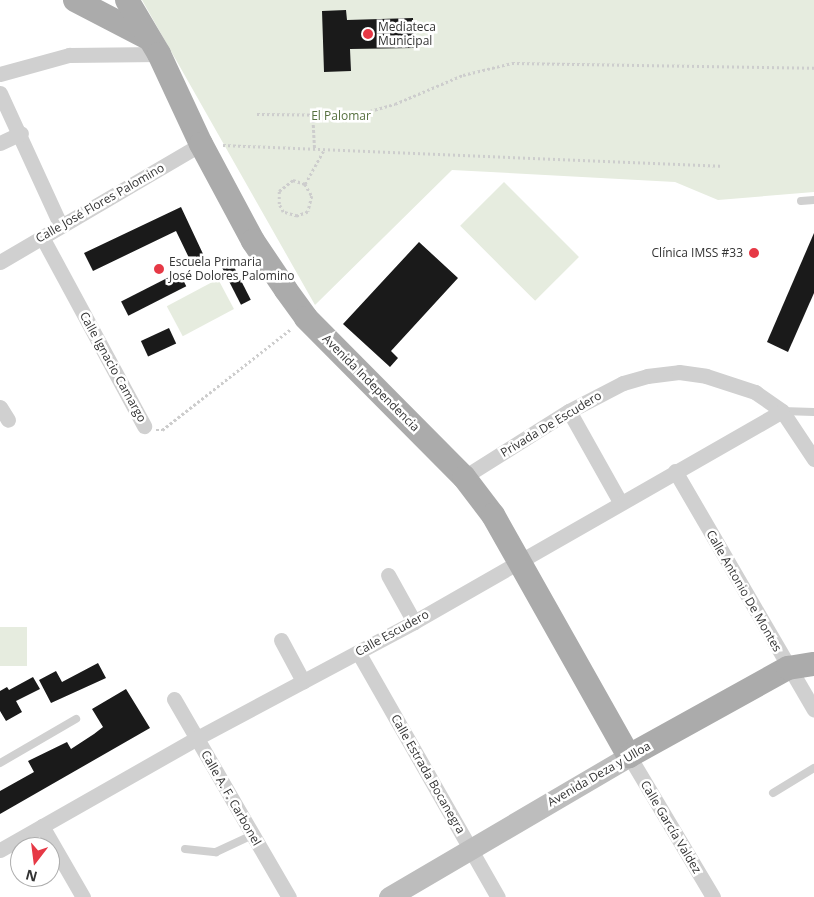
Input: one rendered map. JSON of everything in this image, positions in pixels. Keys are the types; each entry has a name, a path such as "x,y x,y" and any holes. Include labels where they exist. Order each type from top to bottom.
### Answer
{"main road":[{"path":"75,0 154,46"},
{"name":"Avenida Independencia","path":"127,0 154,46 201,144 254,241 306,318 464,477 493,515 521,560 628,756"},
{"name":"Avenida Deza y Ulloa","path":"389,897 628,756 788,668 814,664"}],"street":[{"path":"0,74 69,56 154,46"},
{"path":"0,93 21,133 61,226"},
{"path":"0,143 21,133"},
{"name":"Calle José Flores Palomino","path":"0,262 201,144"},
{"name":"Calle Ignacio Camargo","path":"42,237 144,426"},
{"name":"Privada De Escudero","path":"464,477 569,411 623,383 647,376 680,372 729,382 755,392 782,410"},
{"path":"0,407 8,420"},
{"path":"782,410 814,459"},
{"name":"Calle Escudero","path":"2,845 42,826 196,738 414,622 782,410"},
{"path":"569,411 620,502"},
{"name":"Calle Antonio De Montes","path":"675,471 814,710"},
{"path":"388,575 414,622"},
{"path":"281,640 303,681"},
{"name":"Calle Estrada Bocanegra","path":"358,652 498,897"},
{"name":"Calle A. F. Carbonel","path":"174,699 289,897"},
{"name":"Calle García Valdez","path":"628,756 714,897"},
{"path":"42,826 83,897"}],"lane":[{"path":"801,201 814,200"},
{"path":"782,410 814,412"},
{"path":"0,763 76,719"},
{"path":"773,793 814,768"},
{"path":"185,849 216,852 252,835"}],"path":[{"path":"257,114 314,116 349,114 379,108 463,75 512,63 814,68"},
{"path":"314,116 315,150"},
{"path":"201,144 323,151 721,166"},
{"path":"305,184 323,151"},
{"path":"292,180 305,184 312,196 308,212 297,216 284,212 278,198 283,186 292,180"},
{"name":"Calle Ignacio Camargo","path":"144,426 162,430 306,318"}],"green space":[{"name":"El Palomar","path":"142,0 814,0 814,192 718,200 675,182 452,170 315,305"},
{"path":"504,182 579,257 535,301 460,226"},
{"path":"218,279 234,309 183,336 167,306"},
{"path":"0,627 27,627 27,666 0,666"}],"building":[{"name":"Mediateca Municipal","path":"346,10 347,20 413,18 414,48 350,49 351,71 324,72 322,11"},
{"path":"181,207 204,256 191,262 176,231 93,271 84,253"},
{"path":"814,233 814,293 788,352 767,342"},
{"path":"419,242 458,278 391,351 398,358 390,367 343,324"},
{"path":"229,257 251,300 241,305 219,262"},
{"path":"179,272 186,286 128,316 121,302"},
{"path":"169,328 176,343 148,357 141,341"},
{"path":"98,663 106,678 51,703 39,680 56,671 62,682"},
{"path":"33,677 40,689 16,701 22,712 6,721 0,711 0,691 7,687 9,690"},
{"path":"126,689 150,728 0,814 0,791 34,772 28,761 67,742 71,749 94,734 103,727 92,709"}],"place":[{"name":"Mediateca Municipal","path":"368,34"},
{"name":"Clínica IMSS #33","path":"754,253"},
{"name":"Escuela Primaria José Dolores Palomino","path":"159,269"}]}
